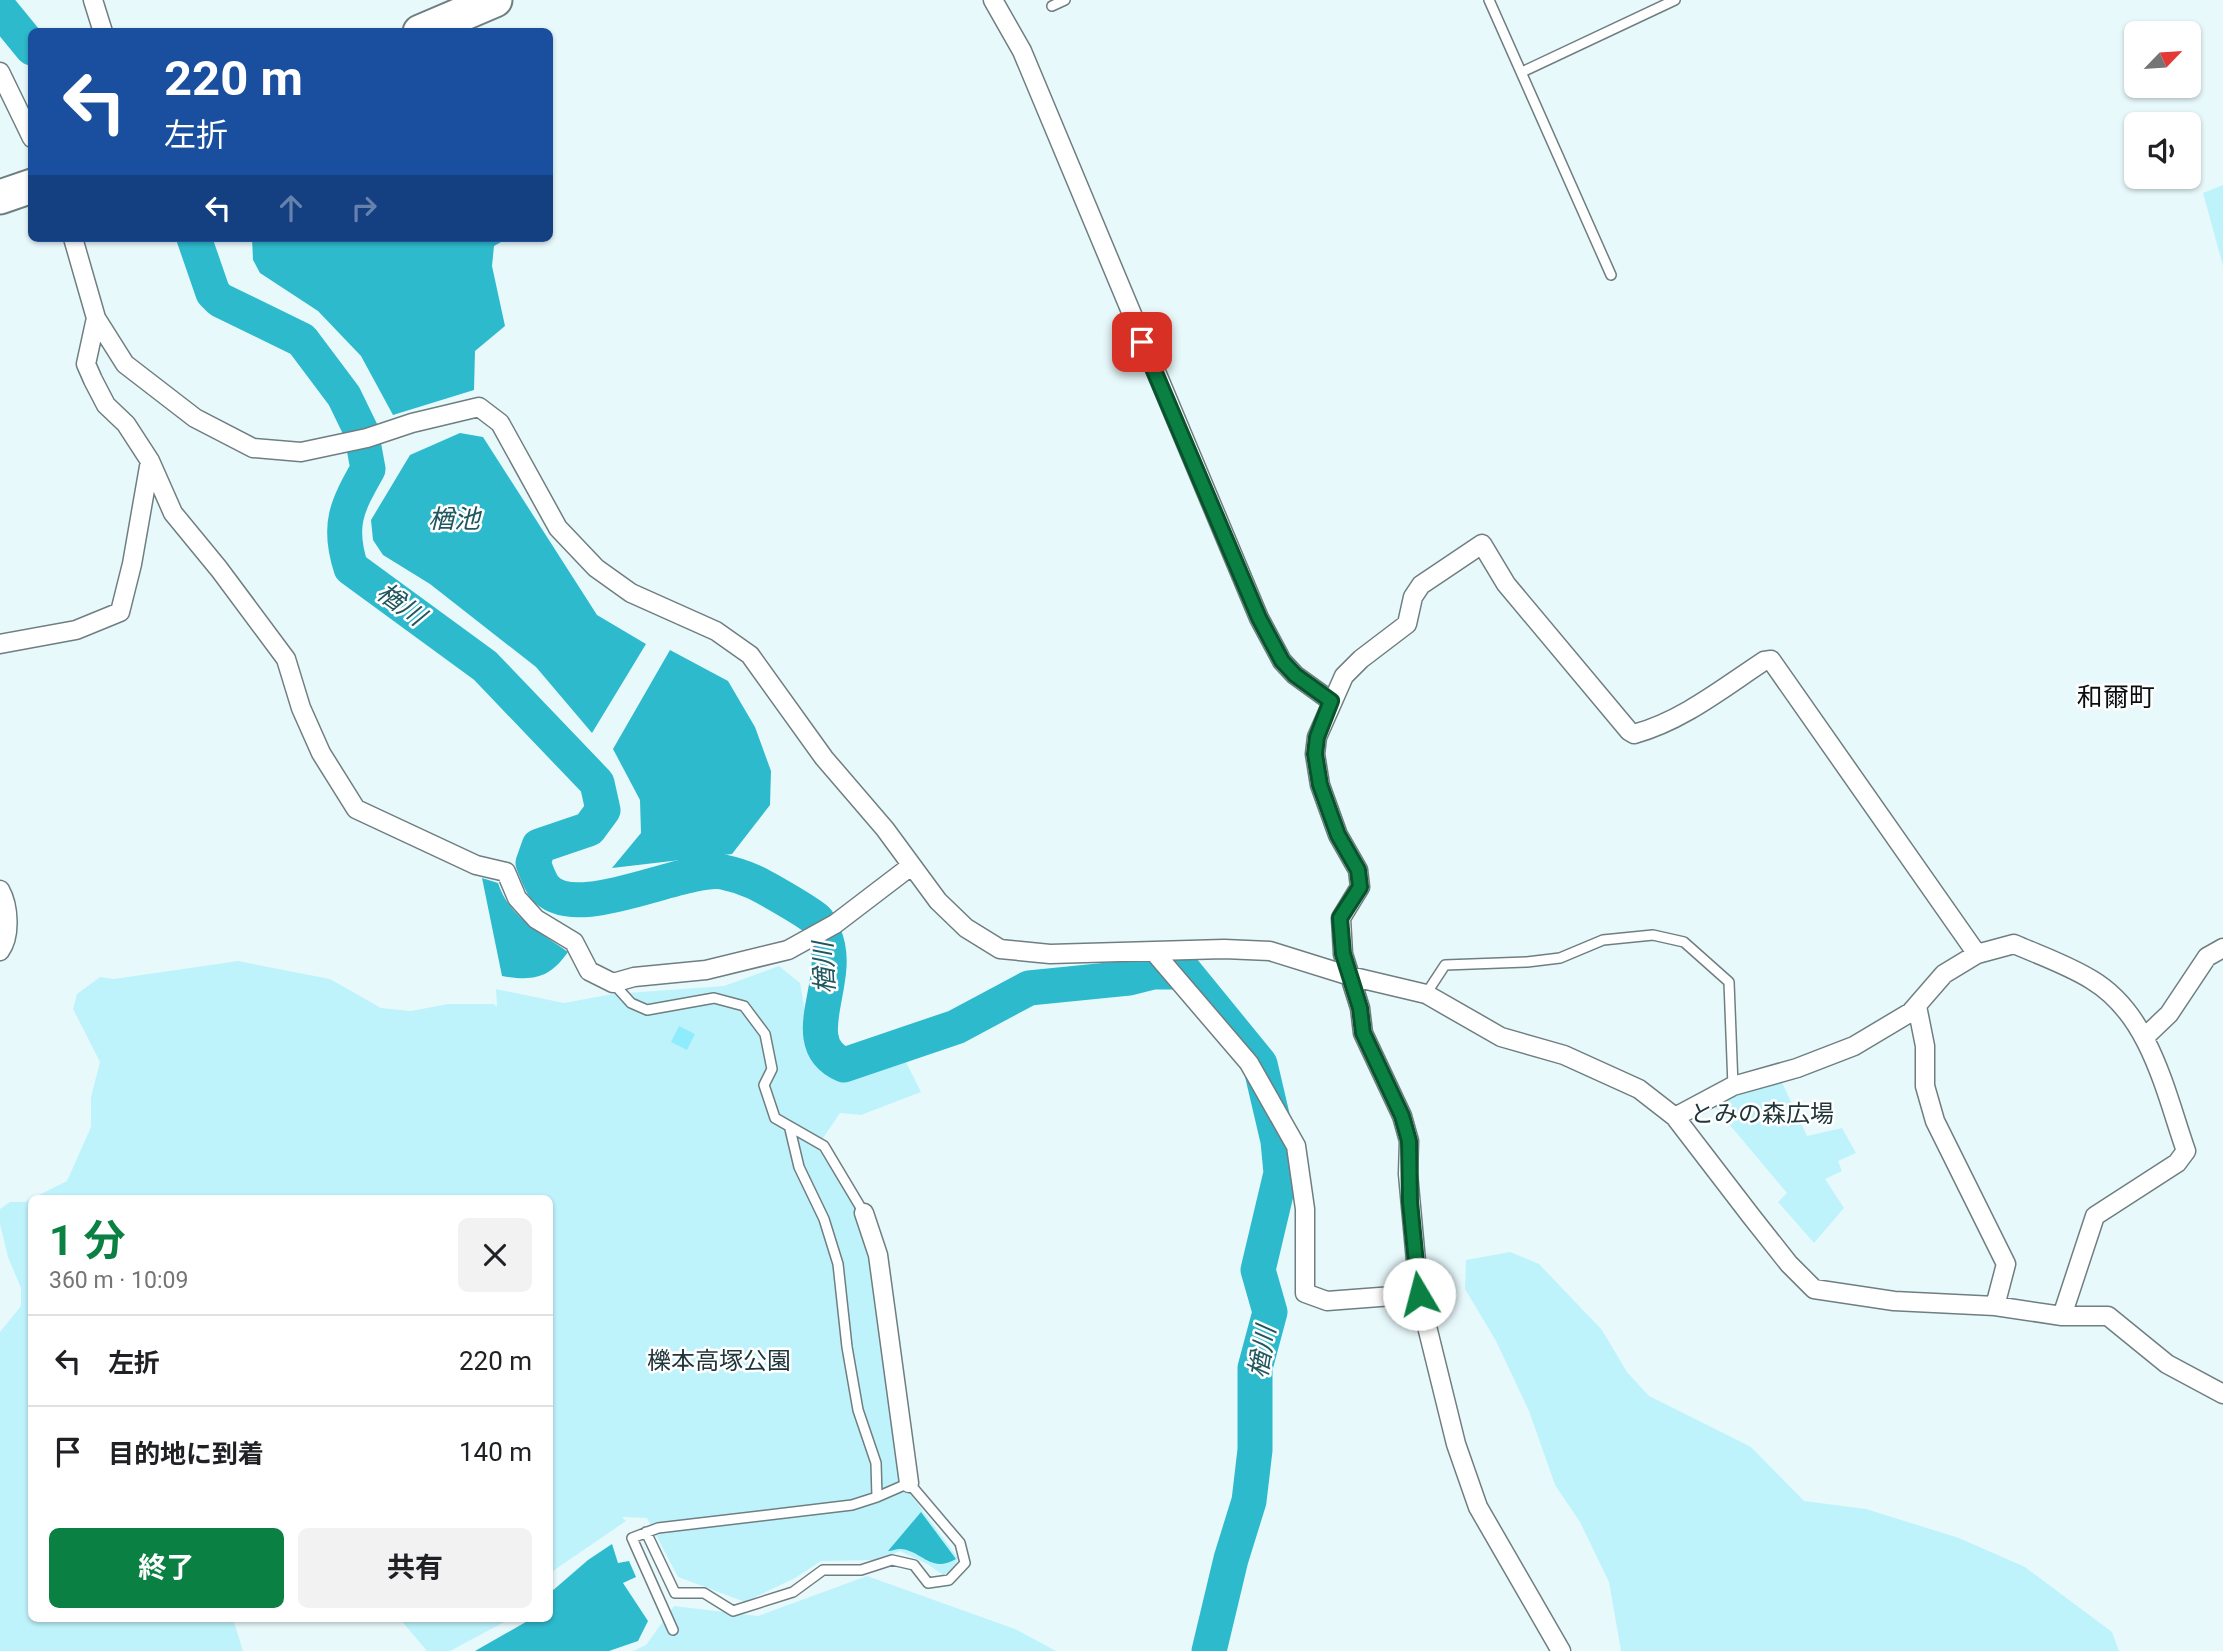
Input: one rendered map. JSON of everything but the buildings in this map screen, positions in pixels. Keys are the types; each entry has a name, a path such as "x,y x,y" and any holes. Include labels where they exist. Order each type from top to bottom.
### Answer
{"highway":[{"path":"429,28 495,0"},
{"path":"0,197 28,187"}],"street":[{"path":"93,0 102,28"},
{"path":"993,0 1022,51 1259,618 1282,661 1295,675 1331,701"},
{"path":"0,72 28,130"},
{"path":"73,242 96,318 125,364 195,418 253,448 301,452 367,439 412,423 479,407 500,424 558,528 596,568 631,593 716,631 750,655 824,758 878,819 939,901 966,928 1000,949 1050,954 1224,949 1270,951 1350,976 1426,994 1501,1037 1564,1055 1639,1089 1675,1117 1789,1264 1815,1289 1894,1301 1995,1306 2062,1316 2108,1316 2167,1364 2223,1394"},
{"path":"96,318 86,364 106,405 126,424 150,461 173,513 219,569 286,659 301,708 316,742 356,809 476,865 506,872 517,898 536,919 574,942 589,971 612,983 634,978 706,971 788,950 849,914 911,866"},
{"path":"0,644 76,630 120,612 132,564 150,461"},
{"path":"1561,1651 1478,1507 1456,1444 1419,1294 1410,1202 1409,1141 1402,1116 1363,1033 1360,1008 1343,954 1340,918 1360,887 1358,870 1333,823 1320,785 1315,754 1317,737 1344,676 1361,659 1407,624 1413,597 1421,585 1482,544 1506,584 1634,734 1694,706 1764,661 1772,660 1977,954"},
{"path":"0,890 6,901 6,943 0,951"},
{"path":"1675,1117 1733,1086 1797,1068 1854,1046 1912,1012 1944,974 1977,954 2014,944 2075,971 2094,981 2123,1007 2146,1037 2186,1151 2177,1163 2095,1216 2062,1316"},
{"path":"2146,1037 2169,1014 2207,957 2223,948"},
{"path":"1154,952 1249,1063 1296,1146 1305,1209 1305,1293 1327,1301 1419,1294"},
{"path":"1917,1006 1925,1046 1925,1086 1935,1121 2006,1264 1995,1306"},
{"path":"864,1213 878,1255 909,1483"}],"lane":[{"path":"1052,6 1065,0"},
{"path":"1489,0 1611,275"},
{"path":"1522,72 1675,0"},
{"path":"1426,994 1445,965 1549,960 1603,940 1653,935 1684,942 1729,982 1733,1086"},
{"path":"612,983 631,1003 647,1010 714,999 744,1006 765,1034 772,1069 764,1085 775,1118 790,1129 824,1146 864,1213"},
{"path":"790,1129 799,1167 824,1219 838,1264 849,1360 858,1410 876,1464 879,1482 877,1496"},
{"path":"646,1532 675,1593 704,1593 733,1611 793,1592 823,1570 861,1570 892,1560 914,1565 928,1584 949,1580 965,1563 960,1543 909,1483 852,1505 750,1515 646,1532 632,1538 673,1630"}],"green space":[{"path":"2223,185 2223,266 2203,193"},
{"name":"櫟本高塚公園","path":"238,961 330,979 381,1008 411,1011 448,1004 494,1004 497,1007 496,989 564,1003 613,994 724,986 779,966 800,983 812,1052 852,1079 904,1058 921,1092 861,1115 840,1113 817,1147 861,1217 876,1273 901,1457 909,1492 958,1558 954,1570 943,1575 900,1551 879,1560 821,1561 795,1578 745,1602 678,1577 647,1518 622,1517 626,1521 553,1571 553,1195 39,1195 67,1181 91,1127 91,1097 100,1062 73,1009 77,994 100,977 114,979"},
{"name":"とみの森広場","path":"1779,1076 1807,1136 1842,1128 1856,1153 1838,1161 1842,1171 1825,1179 1844,1208 1814,1243 1778,1202 1787,1193 1708,1099"},
{"name":"櫟本高塚公園","path":"28,1200 28,1622 234,1622 243,1651 0,1651 0,1332 21,1306 21,1288 8,1257 0,1224 0,1209 10,1202"},
{"path":"1510,1252 1539,1264 1602,1330 1627,1372 1649,1396 1751,1447 1804,1501 1866,1509 1959,1538 2025,1567 2112,1632 2119,1651 1621,1651 1609,1582 1580,1522 1555,1485 1529,1411 1496,1341 1465,1289 1466,1260"},
{"path":"867,1576 1015,1629 1056,1651 633,1651 646,1645 674,1606 758,1616"},
{"path":"403,1622 504,1622 450,1651 427,1651"}],"water":[{"path":"252,242 501,242 494,246 492,266 505,326 475,351 474,390 393,415 361,356 318,311 260,273 253,260"},
{"name":"楢池","path":"460,433 483,437 597,615 646,644 592,733 536,667 430,584 383,555 373,540 371,520 410,455"},
{"path":"670,650 728,681 755,727 771,771 770,805 732,854 612,868 641,833 640,800 613,749"},
{"path":"482,878 498,883 503,895 518,914 568,952 554,968 531,978 502,976"},
{"path":"921,1512 956,1559 939,1564 908,1550 888,1551"},
{"path":"612,1544 618,1563 629,1561 636,1577 623,1583 648,1621 638,1641 609,1651 475,1651 526,1622 553,1622 553,1590 588,1560"}],"waterway":[{"name":"楢川","path":"0,9 28,43"},
{"name":"楢川","path":"195,242 213,293 220,300 302,340 344,396 361,431 368,469 346,516 345,540 351,568 485,666 597,783 603,810 589,829 539,846 533,863 544,887 559,897 579,900 603,897 705,872 723,872 754,882 787,900 817,920 824,935 829,953 829,971 820,1026 822,1041 829,1055 844,1065 956,1027 1029,988 1129,978 1153,972 1185,972 1260,1064 1278,1141 1281,1173 1258,1270 1270,1312 1255,1368 1255,1450 1249,1501 1231,1559 1209,1651"}],"district":[{"name":"和爾町","path":"2116,697"}],"route":[{"path":"1142,342 1259,618 1282,661 1295,675 1331,701 1317,737 1315,754 1320,785 1338,835 1358,870 1360,887 1340,918 1343,954 1360,1008 1363,1033 1402,1116 1409,1141 1408,1174 1413,1257 1419,1294"}]}
